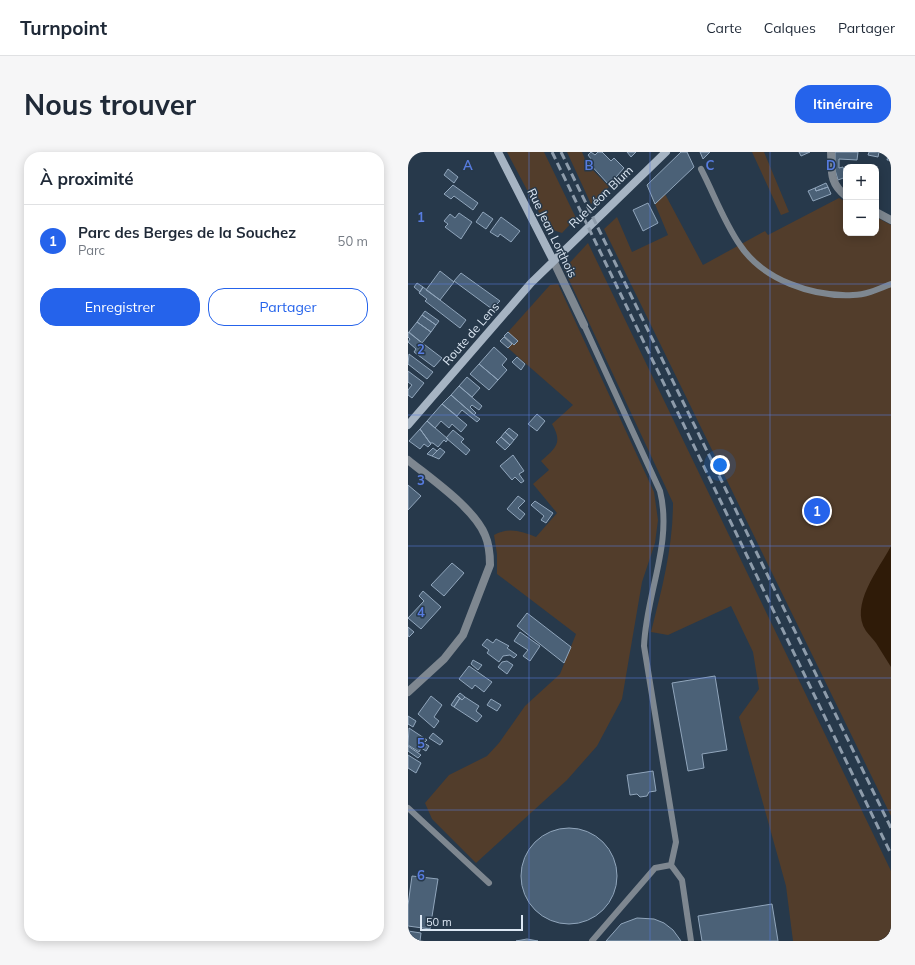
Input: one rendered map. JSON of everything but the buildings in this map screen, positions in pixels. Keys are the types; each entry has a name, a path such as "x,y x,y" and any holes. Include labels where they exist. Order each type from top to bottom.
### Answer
{"street":[{"name":"Rue Jean Lorthois","path":"498,152 584,325"},
{"name":"Rue Léon Blum","path":"553,260 666,152"},
{"path":"831,152 832,178 838,190 843,194"},
{"path":"879,214 891,220"},
{"name":"Route de Lens","path":"408,425 553,260"},
{"path":"408,460 474,518 485,534 490,554 490,565 463,635 444,659 408,692"}],"lane":[{"path":"701,169 740,245 756,263 770,273 799,287 830,295 854,295 872,292 891,284"},
{"path":"584,325 660,491 664,506 662,542 645,624 644,646 676,842 671,865 682,880 691,941"},
{"path":"408,808 489,883"},
{"path":"592,941 655,868 671,865"}],"shaded area":[{"path":"507,152 544,152 576,218 562,233 550,229 544,222"},
{"path":"567,152 582,152 587,164 609,187 591,204"},
{"path":"752,152 764,152 789,212 781,215"},
{"path":"665,194 703,265 765,231 768,235 839,198 843,200 843,236 879,236 879,219 891,225 891,816 604,229 617,217 632,252 668,235 655,204"},
{"path":"588,243 891,871 891,941 793,941 786,886 739,717 759,689 753,652 731,606 668,635 651,632 669,552 673,519 673,503 564,269"},
{"path":"558,284 654,492 658,520 655,543 642,582 622,699 597,746 567,780 476,863 432,819 425,803 449,775 487,756 499,743 525,706 560,674 576,634 497,574 497,554 494,535 504,531 515,531 536,537 557,513 533,484 549,470 541,461 554,449 556,445 557,436 552,424 573,405 500,341 550,285"},
{"path":"891,546 891,667 876,643 866,631 862,621 861,610 863,599 873,576"}],"railway":[{"path":"552,152 891,854"},
{"path":"561,152 891,828"}],"place":[{"name":"Parc des Berges de la Souchez","path":"817,511"}]}
